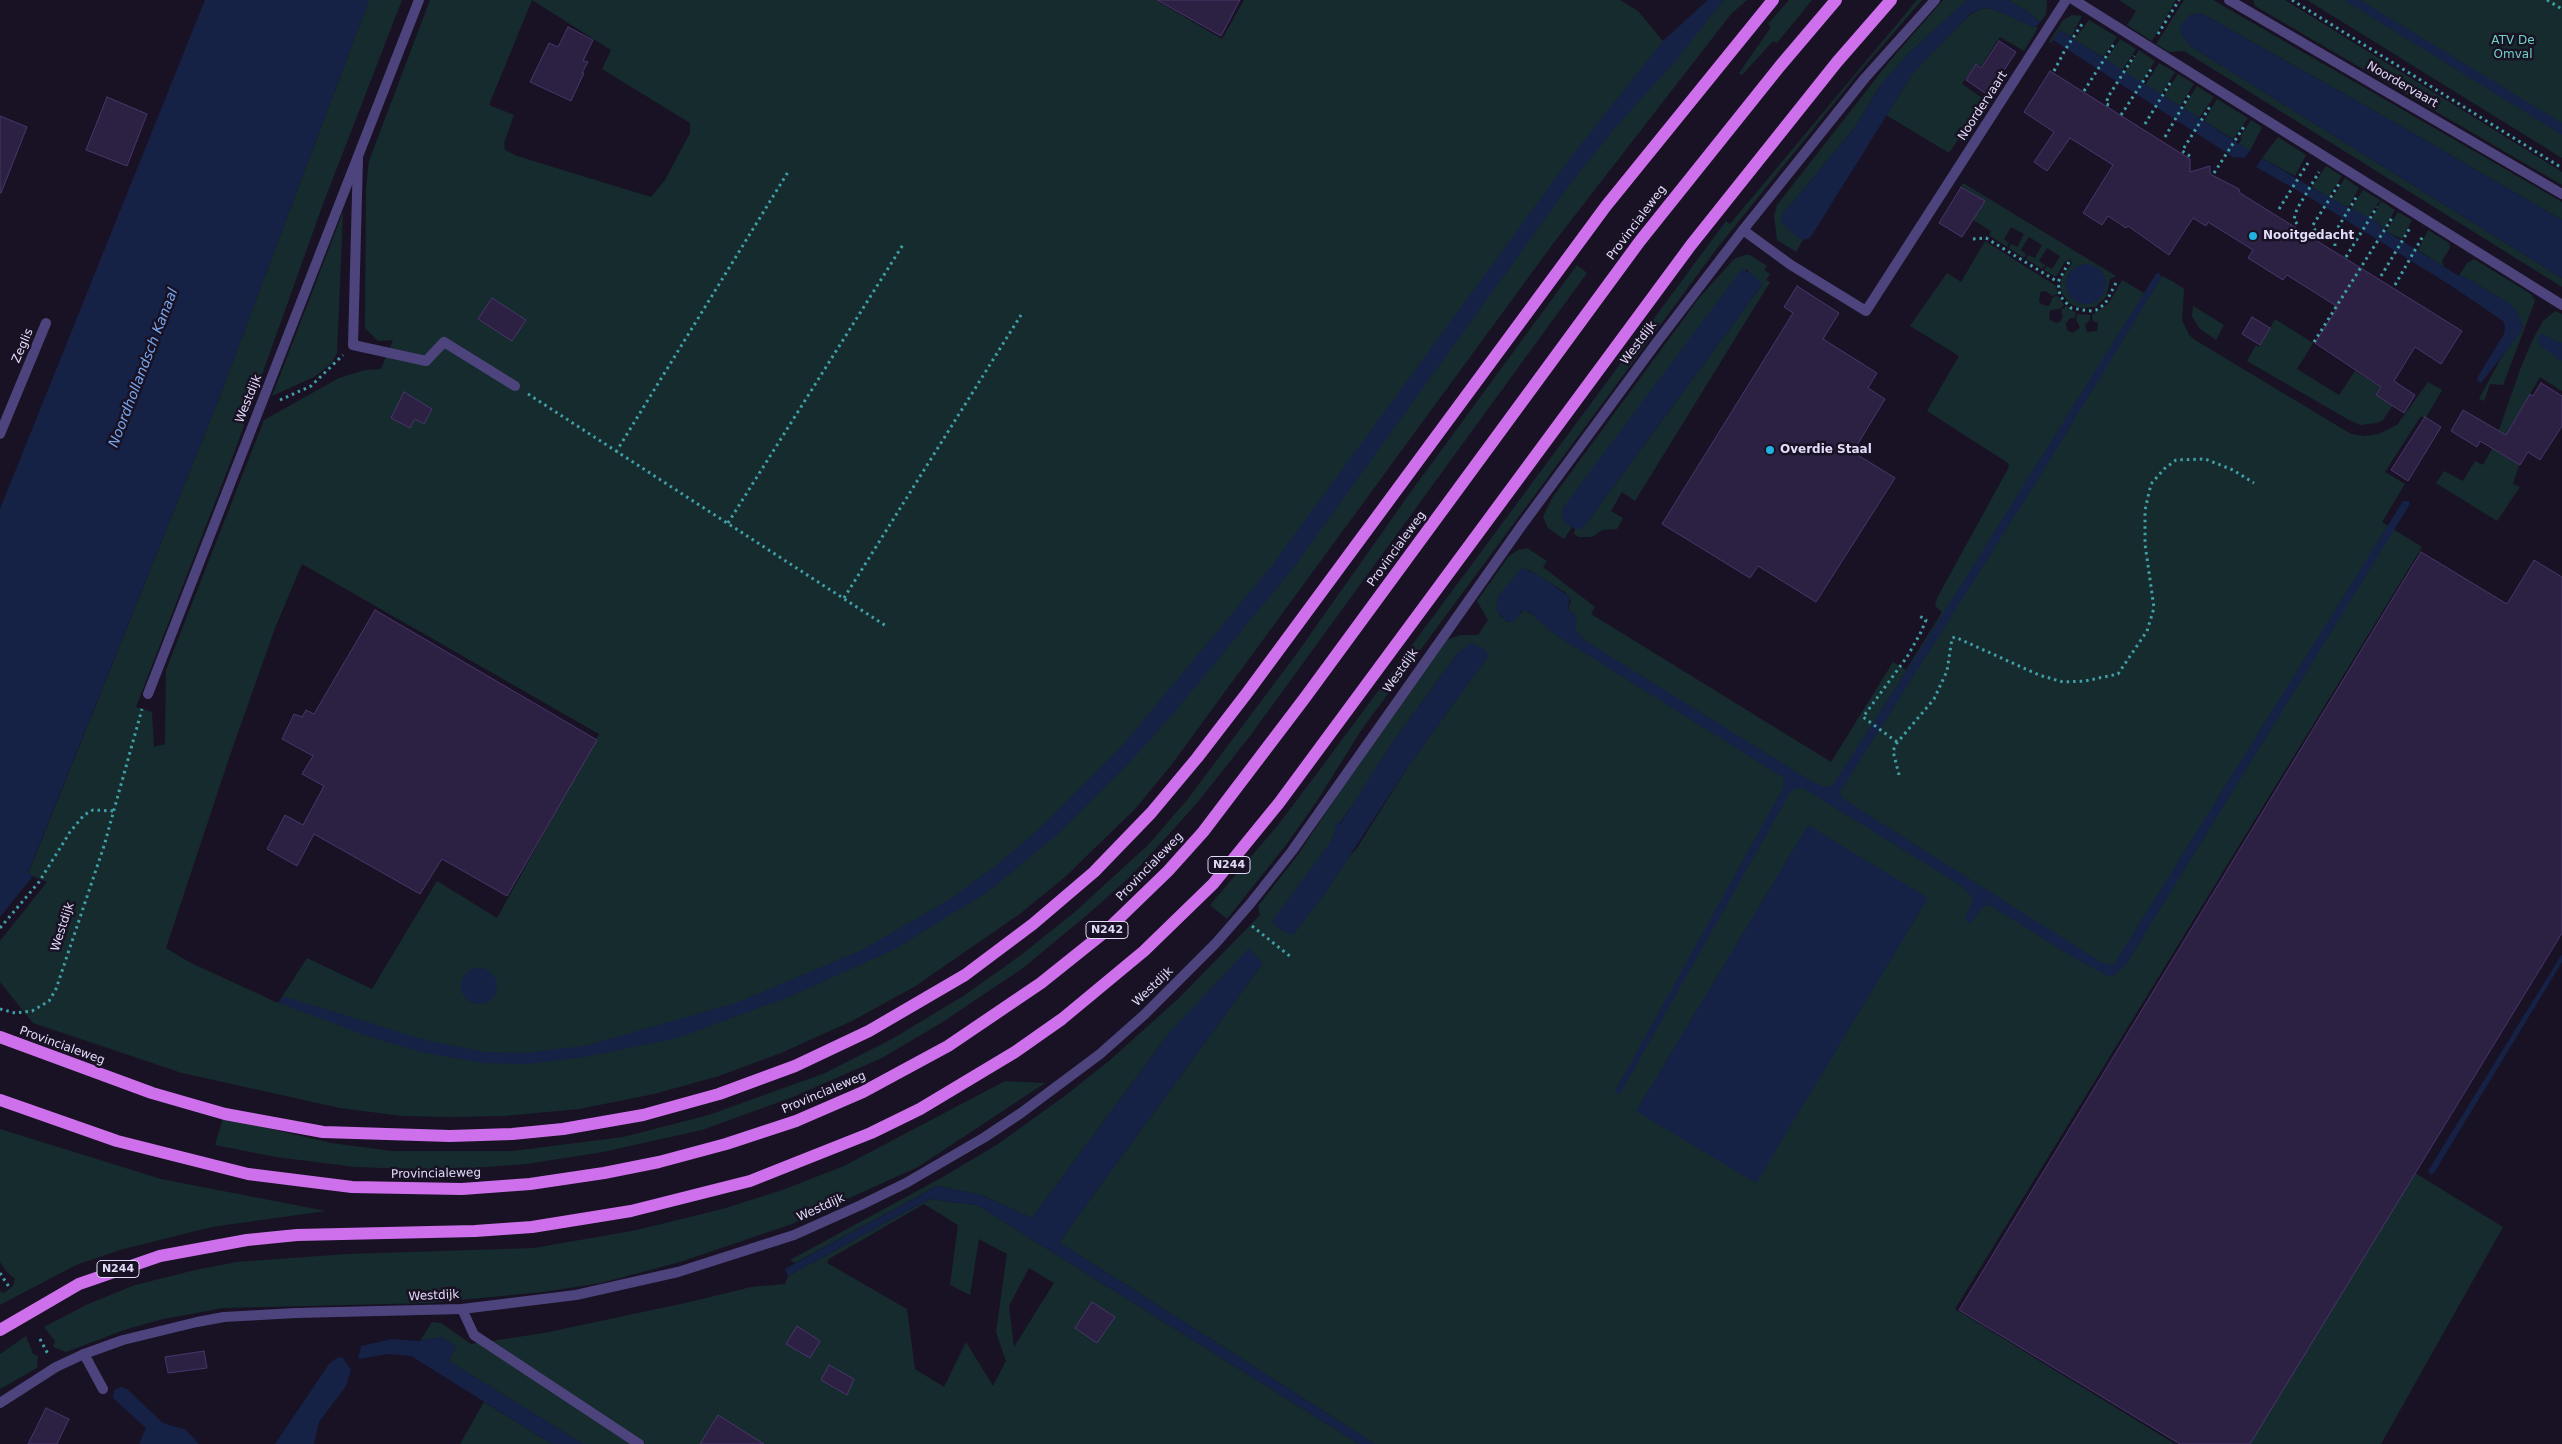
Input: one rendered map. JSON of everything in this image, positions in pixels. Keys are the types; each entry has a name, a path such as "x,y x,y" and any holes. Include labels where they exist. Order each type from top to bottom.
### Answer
{"main road":[{"name":"Provincialeweg","path":"0,1037 152,1093 225,1114 323,1132 450,1136 512,1134 563,1129 642,1115 719,1094 795,1066 869,1032 965,975 1033,924 1094,872 1151,813 1197,758 1247,693 1612,198 1773,0"},
{"name":"Provincialeweg","path":"0,1100 117,1141 248,1174 352,1187 462,1189 530,1184 604,1172 659,1162 726,1144 796,1121 863,1092 948,1046 1041,983 1106,931 1168,871 1203,832 1282,729 1640,241 1780,66 1836,0"},
{"name":"Westdijk","path":"0,1330 79,1284 160,1256 247,1240 297,1235 465,1231 532,1227 631,1211 750,1180 879,1129 970,1080 1023,1047 1104,985 1144,951 1213,884 1240,852 1279,803 1680,259 1837,62 1891,0"}],"street":[{"name":"Westdijk","path":"148,694 419,0"},
{"name":"Westdijk","path":"0,1402 56,1366 84,1354 157,1330 224,1317 462,1309 576,1295 678,1272 794,1235 898,1186 985,1137 1100,1054 1171,989 1240,917 1292,851 1522,524 1743,230 1865,78 1935,0"},
{"name":"Noordervaart","path":"1743,230 1791,265 1866,311 2066,0"},
{"path":"2074,0 2562,304"},
{"name":"Noordervaart","path":"2229,0 2562,194"},
{"path":"358,155 353,345 426,361 444,342 515,386"},
{"name":"Zeglis","path":"0,434 46,323"},
{"path":"462,1309 474,1335 639,1444"},
{"path":"84,1354 103,1389"}],"path":[{"path":"2150,47 2179,0"},
{"name":"Noordervaart","path":"2292,0 2562,168"},
{"path":"2548,0 2562,9"},
{"path":"2054,71 2074,36"},
{"path":"2121,115 2161,55"},
{"path":"2084,91 2106,56"},
{"path":"2109,105 2106,104 2108,97 2125,69"},
{"path":"2145,124 2164,92"},
{"path":"2166,137 2182,106"},
{"path":"2190,156 2182,151 2204,117"},
{"path":"2214,173 2238,136"},
{"path":"616,452 788,172"},
{"path":"2279,209 2300,176"},
{"path":"2297,224 2294,219 2303,197 2313,182"},
{"path":"2320,240 2322,235 2315,230 2313,225 2332,195"},
{"path":"2335,246 2333,238 2341,220 2351,206"},
{"path":"2346,257 2371,217"},
{"path":"2314,342 2386,228"},
{"path":"2381,276 2406,236"},
{"path":"1973,239 1986,238 2058,282"},
{"path":"728,524 904,243"},
{"path":"2395,285 2417,248"},
{"path":"2069,262 2058,282 2058,290 2066,304 2071,308 2090,311 2105,304 2117,281"},
{"path":"844,598 1022,315"},
{"path":"261,408 311,386 353,345"},
{"path":"515,386 886,626"},
{"path":"1899,775 1894,751 1897,742 1934,699 1947,671 1952,638 1955,637 2039,675 2063,682 2084,681 2118,674 2147,631 2154,608 2145,544 2145,510 2151,484 2164,469 2176,460 2205,459 2233,470 2254,483"},
{"path":"1897,742 1863,717 1906,657 1921,632 1926,620 1918,615"},
{"name":"Westdijk","path":"0,1009 15,1013 32,1011 49,1001 56,989 104,846 138,721 148,694"},
{"path":"0,928 39,882 70,832 84,815 93,810 114,811"},
{"path":"1240,917 1291,957"},
{"path":"0,1273 9,1287"}],"green space":[{"path":"369,0 402,0 323,204 234,453 136,707 152,712 154,747 165,744 166,670 264,420 339,378 365,370 381,369 393,340 378,341 365,328 366,187 369,161 430,0 532,0 1155,0 1222,39 1244,0 1620,0 1638,11 1663,41 1708,0 1719,5 1724,0 1747,0 1731,14 1555,241 1172,764 1136,808 1066,876 1021,913 914,987 852,1021 781,1053 719,1076 654,1094 579,1109 504,1116 402,1116 340,1108 182,1073 33,1023 0,982 0,941 47,882 28,874 216,406","holes":["532,0 611,50 602,69 690,123 690,133 665,180 651,197 517,156 505,150 504,143 514,115 489,105","302,564 599,734 497,918 437,881 372,989 307,958 278,1003 189,962 166,948 229,758 275,628"]},
{"path":"1789,0 1812,0 1777,43 1773,41 1742,75 1739,73 1771,27 1768,24"},
{"path":"1917,0 1922,0 1857,75 1718,247 1362,729 1317,801 1286,845 1227,919 1210,905 1278,825 1321,768 1726,221 1730,224"},
{"path":"1943,0 1967,0 1910,52 1879,87 1856,126 1783,214 1797,237 1803,240 1796,252 1777,240 1774,215 1777,205 1888,63"},
{"path":"2008,0 2047,0 2046,15 2040,22 2030,13"},
{"path":"2119,0 2176,0 2152,41 2127,25 2136,11"},
{"path":"2184,0 2213,0 2562,202 2562,220 2201,13 2190,15 2180,30 2190,46 2562,278 2562,287 2184,51 2169,52 2156,44"},
{"path":"2253,0 2285,0 2562,172 2562,185 2255,6"},
{"name":"ATV De Omval","path":"2307,0 2562,0 2562,158"},
{"path":"1984,8 1993,9 2038,28 2024,51 2000,37 1981,66 1976,64 1962,84 1985,100 1949,153 1886,115 1913,73 1936,47 1972,13"},
{"path":"2072,15 2082,16 2071,37 2059,30 2051,43 2049,42 2063,20"},
{"path":"2089,20 2117,37 2103,57 2074,40"},
{"path":"2120,39 2136,49 2122,70 2106,60"},
{"path":"2139,50 2155,61 2141,83 2125,72"},
{"path":"2159,63 2175,72 2161,95 2145,85"},
{"path":"2178,74 2194,84 2180,106 2164,96"},
{"path":"2197,86 2214,97 2199,118 2183,108"},
{"path":"2217,99 2248,118 2233,139 2204,121"},
{"path":"2251,120 2262,127 2250,151 2239,144 2242,139 2240,137"},
{"path":"2278,137 2306,155 2295,176 2262,158"},
{"path":"2326,166 2342,176 2328,197 2312,187"},
{"path":"2345,178 2359,188 2348,207 2332,199"},
{"path":"1963,183 2116,276 2110,279 2106,297 2095,307 2080,308 2070,304 2061,292 2060,286 2062,277 2072,263 2070,259 2064,263 2056,277 2044,270 2047,266 2052,269 2060,256 2047,248 2039,261 2045,265 2042,269 2026,259 2028,255 2035,258 2042,245 2029,237 2021,250 2026,254 2024,258 2009,248 2011,244 2017,247 2024,234 2011,227 2004,239 2009,243 2007,247 1989,235 1991,231 1973,220 1985,201 1961,186"},
{"path":"2363,190 2380,200 2368,218 2351,208"},
{"path":"2381,201 2395,210 2384,230 2378,222 2371,219"},
{"path":"343,212 337,353 331,364 314,377 272,396"},
{"path":"2398,212 2412,220 2402,239 2386,231"},
{"path":"2428,230 2449,243 2450,248 2442,261 2444,267 2418,250"},
{"path":"1985,241 2056,286 2058,294 2052,296 2046,291 2040,292 2039,302 2049,306 2053,297 2058,296 2064,305 2060,309 2050,310 2049,319 2056,323 2060,322 2063,317 2061,310 2066,306 2076,313 2075,318 2070,318 2066,323 2067,330 2072,333 2080,328 2076,319 2078,314 2090,315 2090,320 2085,325 2087,332 2097,331 2098,323 2093,321 2092,315 2109,303 2122,280 2144,293 2143,295 2162,276 2184,289 2182,320 2189,335 2351,434 2364,436 2378,434 2397,425 2428,382 2442,390 2425,419 2421,416 2385,472 2405,484 2382,522 2422,547 1955,1309 2175,1444 1375,1444 1059,1242 1263,963 1170,1032 1032,1218 981,1195 937,1186 795,1263 790,1260 941,1178 998,1144 1066,1095 1110,1060 1179,998 1260,915 1258,906 1297,856 1360,761 1447,640 1460,635 1478,635 1488,620 1477,601 1509,556 1518,550 1527,548 1547,561 1543,567 1595,607 1591,614 1831,762 1893,662 1906,670 1942,612 1935,606 1937,598 2009,467 2008,463 1927,411 1959,356 1910,326 1947,273 1961,282","holes":["1527,569 1566,593 1571,600 1568,610 1574,614 1538,619 1525,610 1508,622 1499,615","1484,649 1488,656 1409,765 1357,848 1281,930 1279,929 1332,840 1336,828 1366,786 1390,746 1457,654"]},
{"path":"1750,255 1767,266 1764,270 1770,274 1766,280 1770,282 1635,501 1622,492 1611,511 1623,518 1617,529 1602,530 1592,537 1579,537 1574,534 1575,529 1582,529 1762,285 1746,269 1562,512 1564,522 1572,527 1564,539 1548,528 1543,517 1552,498 1699,298 1734,259"},
{"path":"2474,259 2531,294 2535,301 2503,385 2490,384 2484,401 2479,399 2500,360 2523,326 2510,304 2463,276 2459,276 2467,263"},
{"path":"1577,265 1587,273 1250,736 1197,803 1131,876 1087,915 1023,968 941,1023 882,1058 793,1097 702,1130 603,1152 526,1164 444,1170 355,1167 276,1157 215,1145 223,1118 331,1143 392,1151 513,1151 623,1137 709,1115 825,1073 892,1039 965,995 1021,955 1076,911 1149,844 1187,800 1295,656 1410,493"},
{"path":"2193,306 2224,325 2216,340 2199,328 2192,316"},
{"path":"2555,311 2562,314 2562,391 2540,377 2496,451 2519,465 2513,484 2520,487 2497,521 2436,483 2444,471 2463,481 2475,461 2483,465 2493,447 2532,341 2543,321"},
{"path":"2275,319 2313,343 2297,369 2339,395 2355,371 2380,387 2376,395 2393,405 2383,420 2377,423 2360,425 2247,361 2256,345 2259,347"},
{"path":"1005,1081 1045,1083 918,1167 792,1224 680,1262 601,1283 543,1292 429,1303 223,1308 163,1319 124,1330 66,1352 53,1347 55,1341 44,1327 88,1304 135,1285 237,1262 347,1254 534,1248 637,1230 726,1208 785,1189 844,1166"},
{"path":"0,1129 161,1179 326,1211 211,1227 120,1250 76,1265 0,1305 0,1291 4,1293 13,1286 15,1279 0,1262"},
{"path":"2415,1173 2503,1227 2381,1444 2249,1444"},
{"path":"929,1199 977,1205 1359,1444 583,1444 449,1361 456,1346 441,1337 420,1341 432,1322 441,1323 471,1344 544,1333 751,1287 785,1284 788,1276","holes":["924,1204 958,1225 950,1285 970,1295 979,1239 1007,1254 996,1332 1006,1361 993,1386 966,1342 944,1387 915,1369 907,1309 827,1263 829,1259","1029,1268 1054,1283 1014,1347 1009,1306"]},
{"path":"26,1336 33,1354 38,1356 37,1368 0,1389 0,1354"},
{"path":"484,1402 552,1444 460,1444"}],"water":[{"name":"Noordhollandsch Kanaal","path":"205,0 369,0 216,406 28,873 33,876 0,917 0,509"},
{"path":"1708,0 1724,0 1677,59 1616,127 1568,187 1294,567 1173,714 1128,764 1058,834 986,893 895,949 789,997 677,1038 585,1057 526,1064 483,1063 421,1052 367,1036 279,1003 283,996 425,1040 485,1052 525,1053 585,1046 739,1002 864,949 950,899 998,864 1038,830 1121,747 1270,568 1571,157 1663,41"},
{"path":"1967,0 2008,0 2030,13 2040,22 2036,27 2033,27 1993,9 1984,8 1971,13 1913,73 1810,238 1803,240 1797,237 1780,221 1783,214 1856,126 1879,87 1910,52"},
{"path":"2344,0 2360,0 2562,123 2562,135"},
{"path":"2201,13 2562,220 2562,278 2190,46 2182,36 2180,30 2182,23 2190,15"},
{"path":"2059,30 2250,151 2245,158 2233,157 2053,40"},
{"path":"2262,158 2328,197 2376,221 2386,231 2459,276 2463,276 2510,304 2517,311 2523,326 2521,332 2481,383 2478,382 2477,378 2504,334 2505,327 2503,321 2453,287 2309,197 2256,167"},
{"path":"2090,264 2097,267 2103,273 2106,284 2105,292 2097,301 2090,304 2082,304 2075,301 2067,292 2066,280 2069,273 2078,265"},
{"path":"1742,269 1754,275 1762,285 1582,529 1575,529 1564,522 1562,512 1565,505"},
{"path":"2160,273 2161,278 2035,484 1840,792 1842,798 2099,961 2110,965 2114,964 2403,501 2409,501 2410,504 2127,963 2115,975 2108,976 2076,959 1989,905 1983,907 1971,923 1968,923 1965,918 1973,899 1963,887 1803,788 1797,788 1791,791 1620,1094 1616,1094 1615,1091 1783,788 1784,778 1554,634 1528,611 1522,611 1512,623 1505,620 1496,610 1498,596 1522,568 1538,575 1570,597 1568,610 1577,616 1575,628 1584,640 1808,779 1824,787 1832,786 1931,633 2156,274"},
{"path":"2541,334 2562,343 2562,361 2538,344 2537,339"},
{"path":"1471,643 1484,649 1489,655 1409,765 1324,895 1293,935 1279,929 1272,921 1332,840 1336,828 1334,826 1337,821 1340,824 1390,746 1457,654"},
{"path":"1808,825 1928,898 1756,1183 1636,1111"},
{"path":"1249,948 1263,963 1059,1242 1375,1444 1359,1444 977,1205 929,1199 788,1276 785,1269 937,1186 981,1195 1032,1218 1170,1032"},
{"path":"2562,954 2562,962 2434,1173 2430,1175 2428,1171"},
{"path":"479,968 486,969 492,973 496,979 496,993 492,999 486,1003 479,1004 472,1003 466,999 462,993 461,986 462,979 466,973 472,969"},
{"path":"441,1337 456,1346 449,1361 583,1444 552,1444 411,1356 388,1354 358,1359 361,1346 392,1339 420,1341"},
{"path":"338,1357 343,1358 351,1370 346,1386 319,1422 314,1444 275,1444 329,1364"},
{"path":"121,1387 127,1389 163,1423 186,1430 199,1444 139,1444 146,1428 113,1398 114,1390"}],"building":[{"path":"1157,0 1240,0 1221,36"},
{"path":"568,27 593,40 583,61 588,62 571,101 530,82 549,43 558,47"},
{"path":"1999,41 2016,52 1988,95 1966,80 1976,64 1981,68"},
{"path":"2050,71 2190,159 2190,172 2210,166 2210,174 2239,189 2240,193 2462,331 2441,364 2415,347 2394,381 2415,395 2404,413 2376,395 2381,387 2315,343 2338,307 2287,275 2283,280 2248,258 2253,250 2208,222 2206,226 2193,218 2169,255 2128,226 2126,228 2108,216 2102,225 2083,213 2113,165 2070,138 2047,171 2034,162 2054,132 2024,112"},
{"path":"107,97 147,114 127,166 86,150"},
{"path":"0,116 27,127 1,193 0,193"},
{"path":"1961,187 1985,201 1962,237 1939,223"},
{"path":"1797,286 1839,313 1823,339 1877,373 1868,388 1885,399 1853,452 1895,478 1816,602 1758,566 1750,578 1662,524 1793,313 1784,307"},
{"path":"492,298 526,320 512,341 478,319"},
{"path":"2252,317 2270,328 2260,345 2242,334"},
{"path":"2541,383 2562,396 2562,426 2540,460 2528,452 2520,465 2480,441 2477,447 2451,431 2463,410 2506,435 2530,394 2533,396"},
{"path":"404,392 432,409 424,424 415,419 410,428 391,418"},
{"path":"2425,417 2441,427 2408,481 2391,470"},
{"path":"2421,552 2507,604 2534,560 2562,577 2562,933 2250,1444 2180,1444 1959,1310"},
{"path":"375,610 597,740 507,896 442,859 420,894 314,834 297,866 267,849 285,815 303,825 324,786 302,774 313,756 282,739 294,714 302,717 306,710 314,714"},
{"path":"1092,1302 1115,1317 1097,1343 1075,1328"},
{"path":"797,1326 820,1341 810,1358 786,1344"},
{"path":"204,1351 207,1368 168,1373 165,1357"},
{"path":"829,1365 854,1379 847,1395 821,1380"},
{"path":"46,1408 69,1419 57,1444 28,1444"},
{"path":"718,1415 764,1444 700,1444"}],"place":[{"name":"Nooitgedacht","path":"2253,236"},
{"name":"Overdie Staal","path":"1770,450"}]}
